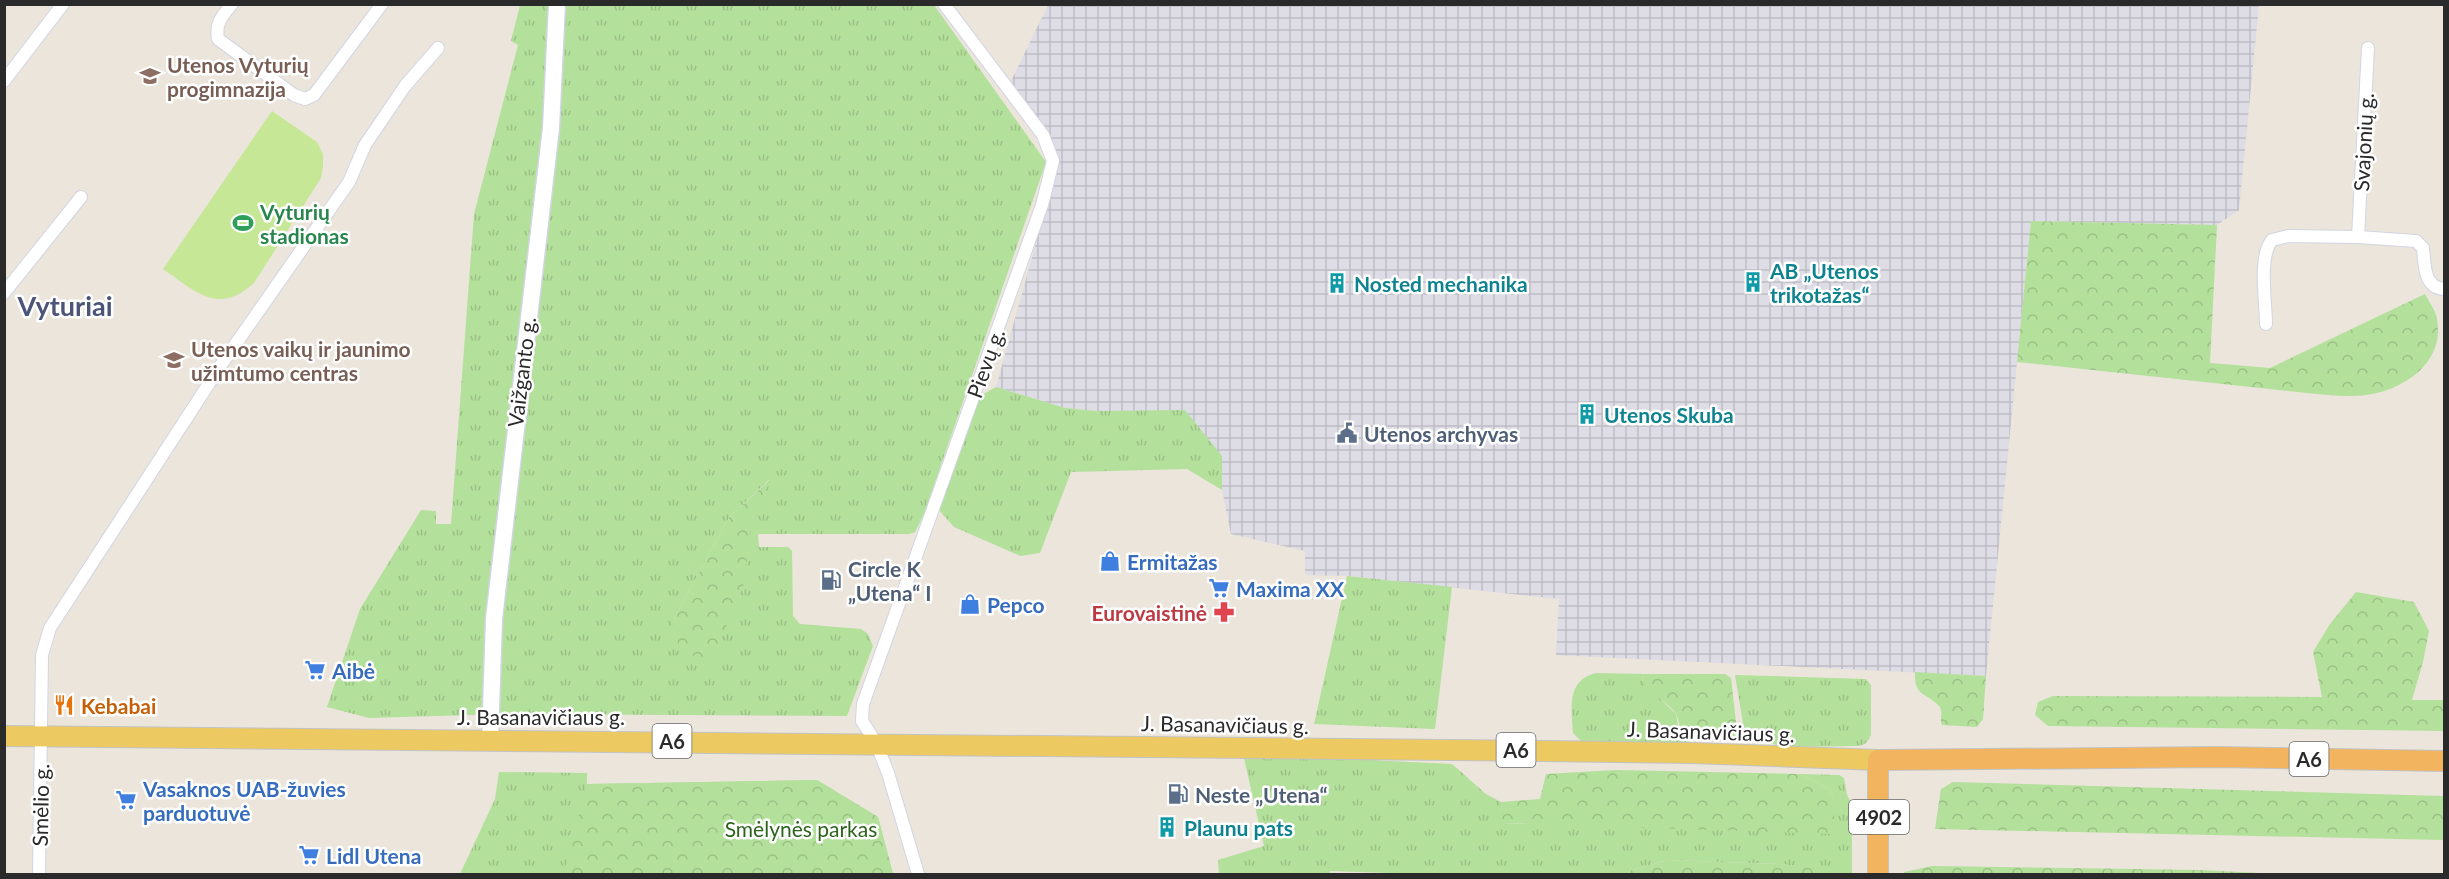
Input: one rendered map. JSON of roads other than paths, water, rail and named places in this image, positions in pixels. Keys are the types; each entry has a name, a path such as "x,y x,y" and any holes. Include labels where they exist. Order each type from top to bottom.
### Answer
{"highway":[{"name":"J. Basanavičiaus g.","path":"1878,760 2218,757 2445,762"},
{"name":"4902","path":"1878,760 1878,874"}],"main road":[{"name":"Vaižganto g.","path":"490,740 495,608 551,128 557,4"},
{"name":"J. Basanavičiaus g.","path":"4,736 1692,753 1878,760"}],"street":[{"path":"4,81 9,66 63,4"},
{"path":"232,4 216,28 218,39 294,95 305,99 314,96 382,4"},
{"name":"Pievų g.","path":"918,874 888,773 876,743 862,721 863,704 1042,205 1053,161 1043,135 944,4"},
{"name":"Smėlio g.","path":"39,874 42,656 50,627 223,362 349,182 365,145 405,86 438,48"},
{"name":"Svajonių g.","path":"2358,237 2368,48"},
{"path":"4,293 81,197"},
{"path":"2266,324 2264,258 2266,247 2272,240 2288,236 2415,241 2423,248 2425,275 2430,283 2445,289"}],"place":[{"name":"Utenos Vyturių progimnazija","path":"150,76"},
{"name":"Vyturių stadionas","path":"243,223"},
{"name":"AB „Utenos trikotažas“","path":"1753,282"},
{"name":"Nosted mechanika","path":"1337,283"},
{"name":"Utenos vaikų ir jaunimo užimtumo centras","path":"174,360"},
{"name":"Utenos Skuba","path":"1587,414"},
{"name":"Utenos archyvas","path":"1347,433"},
{"name":"Ermitažas","path":"1110,561"},
{"name":"Circle K „Utena“ I","path":"831,580"},
{"name":"Maxima XX","path":"1219,588"},
{"name":"Pepco","path":"970,604"},
{"name":"Eurovaistinė","path":"1224,612"},
{"name":"Aibė","path":"315,670"},
{"name":"Kebabai","path":"64,705"},
{"name":"Neste „Utena“","path":"1178,794"},
{"name":"Vasaknos UAB-žuvies parduotuvė","path":"126,800"},
{"name":"Plaunu pats","path":"1167,827"},
{"name":"Lidl Utena","path":"309,855"}],"district":[{"name":"Vyturiai","path":"65,305"}],"park label":[{"name":"Smėlynės parkas","path":"801,828"}]}
